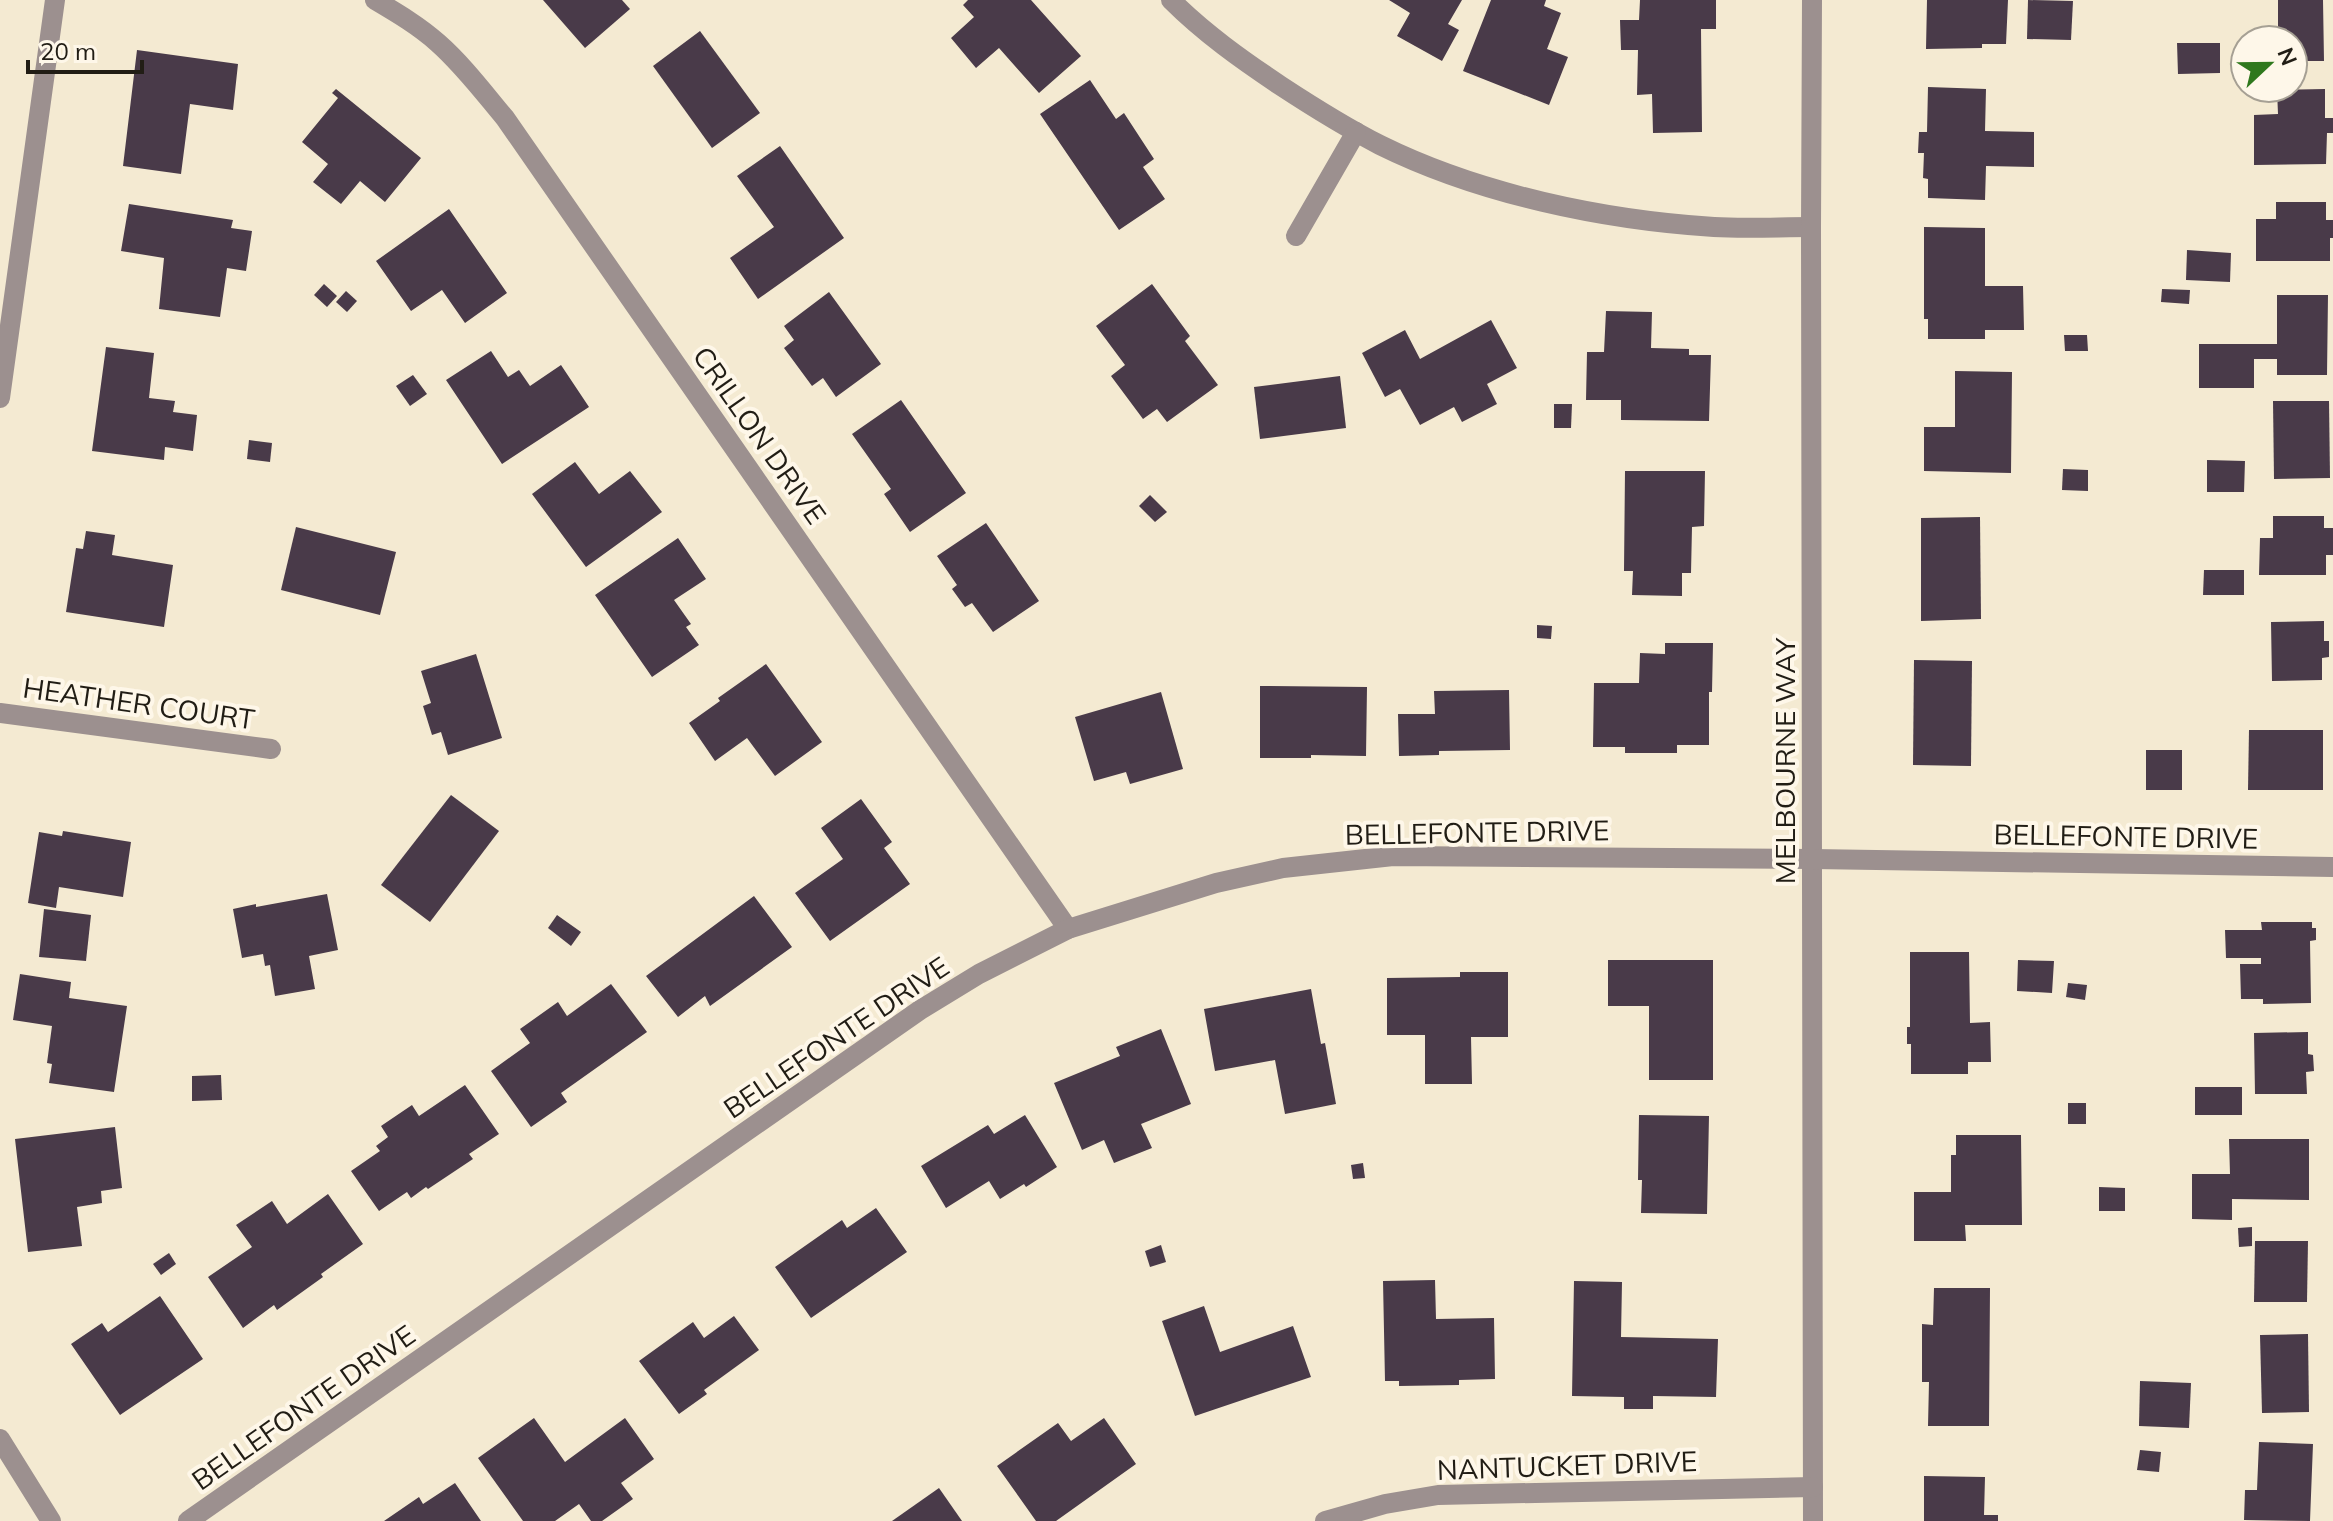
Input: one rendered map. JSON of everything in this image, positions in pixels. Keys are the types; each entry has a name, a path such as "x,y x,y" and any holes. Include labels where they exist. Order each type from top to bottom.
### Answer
{"street":[{"path":"0,398 55,0"},
{"name":"CRILLON DRIVE","path":"375,0 405,17 438,43 505,118 1068,929"},
{"path":"1171,0 1233,54 1326,116 1424,164 1522,197 1583,211 1716,227 1811,227"},
{"name":"MELBOURNE WAY","path":"1812,0 1813,1521"},
{"path":"1296,236 1356,132"},
{"name":"HEATHER COURT","path":"0,713 271,749"},
{"name":"BELLEFONTE DRIVE","path":"188,1521 920,1010 979,974 1068,929 1216,883 1283,868 1393,856 2333,867"},
{"path":"0,1439 51,1521"},
{"name":"NANTUCKET DRIVE","path":"1325,1521 1385,1504 1438,1495 1813,1487"}],"building":[{"path":"543,0 622,0 630,9 585,48"},
{"path":"968,0 1031,0 1081,56 1039,93 999,48 976,68 951,38 974,17 963,5"},
{"path":"1389,0 1462,0 1448,24 1459,30 1442,61 1397,36 1410,13"},
{"path":"1491,0 1546,0 1544,6 1561,13 1547,49 1568,57 1549,105 1463,71"},
{"path":"1640,0 1716,0 1716,29 1701,29 1702,132 1653,133 1652,94 1637,95 1638,50 1621,50 1620,20 1639,20"},
{"path":"1927,0 2008,0 2006,44 1982,44 1982,48 1926,49"},
{"path":"2028,0 2073,1 2071,40 2027,39"},
{"path":"2278,0 2323,0 2324,61 2309,61 2309,24 2278,24"},
{"path":"700,31 760,113 712,148 653,66"},
{"path":"2177,43 2220,43 2220,73 2178,74"},
{"path":"137,50 238,64 233,110 190,104 181,174 123,166"},
{"path":"1090,80 1116,119 1124,113 1154,159 1143,167 1165,199 1119,230 1040,114"},
{"path":"1928,87 1986,89 1985,131 2034,132 2034,167 1986,166 1985,200 1928,198 1928,179 1923,178 1924,153 1918,153 1919,132 1927,132"},
{"path":"336,89 421,158 385,202 360,181 341,204 313,182 328,164 302,142 338,98 332,93"},
{"path":"2309,89 2325,89 2325,118 2333,118 2333,133 2327,133 2326,164 2254,165 2254,115 2278,114 2278,104 2309,104"},
{"path":"780,146 844,238 758,299 730,258 774,227 737,176"},
{"path":"2276,202 2326,202 2326,220 2333,220 2330,261 2256,261 2256,219 2276,219"},
{"path":"129,204 233,220 231,228 252,231 246,271 227,268 220,317 159,309 164,258 121,251"},
{"path":"449,209 507,293 465,323 442,290 411,311 376,261"},
{"path":"1924,227 1985,228 1985,286 2023,286 2024,330 1985,330 1985,339 1928,339 1928,319 1924,319"},
{"path":"2187,250 2231,253 2230,282 2186,280"},
{"path":"324,284 337,296 327,307 314,295"},
{"path":"1152,284 1190,336 1185,341 1218,385 1167,422 1157,409 1143,419 1111,376 1125,365 1096,326"},
{"path":"2162,289 2190,290 2189,304 2161,302"},
{"path":"346,291 357,301 347,312 336,302"},
{"path":"829,292 881,364 836,397 823,378 812,386 784,348 794,340 784,326"},
{"path":"2277,295 2328,295 2327,375 2277,375 2277,359 2254,359 2254,388 2199,388 2199,344 2277,344"},
{"path":"1606,311 1652,312 1651,348 1689,349 1689,355 1711,355 1709,421 1621,420 1621,400 1586,400 1587,352 1604,352"},
{"path":"1491,320 1517,368 1487,384 1497,404 1462,422 1454,407 1420,425 1400,389 1385,397 1362,353 1405,330 1420,359"},
{"path":"2064,335 2087,335 2088,351 2065,351"},
{"path":"106,347 154,353 149,398 175,401 173,412 197,415 193,451 165,447 164,460 92,451"},
{"path":"491,351 508,377 519,370 530,386 561,365 589,407 502,464 446,380"},
{"path":"1955,371 2012,372 2011,473 1924,471 1924,427 1955,427"},
{"path":"413,375 427,394 410,406 396,386"},
{"path":"1340,376 1346,428 1260,439 1254,387"},
{"path":"901,400 966,493 910,532 884,494 891,489 852,434"},
{"path":"2273,401 2329,401 2330,478 2274,479"},
{"path":"1554,404 1572,404 1571,428 1554,428"},
{"path":"249,440 272,443 270,462 247,459"},
{"path":"2207,460 2245,461 2244,492 2207,492"},
{"path":"575,462 599,494 630,471 662,512 586,567 532,494"},
{"path":"2063,469 2088,470 2088,491 2062,490"},
{"path":"1625,471 1705,471 1704,526 1692,527 1691,573 1682,573 1682,596 1632,595 1633,571 1624,571"},
{"path":"1150,495 1167,512 1155,522 1139,506"},
{"path":"2273,516 2324,516 2324,528 2333,528 2333,555 2326,555 2326,575 2259,575 2260,538 2273,538"},
{"path":"1980,517 1981,619 1921,621 1921,518"},
{"path":"986,523 1039,601 993,632 972,603 965,607 952,589 957,585 937,556"},
{"path":"296,527 396,552 380,615 281,590"},
{"path":"86,531 115,535 112,555 173,565 164,627 66,612 76,548 83,549"},
{"path":"678,538 706,579 674,600 691,624 686,627 699,645 652,677 595,595"},
{"path":"2204,570 2244,570 2244,595 2203,595"},
{"path":"2324,621 2324,641 2329,641 2329,657 2322,658 2322,680 2272,681 2271,622"},
{"path":"1537,625 1552,626 1551,639 1537,638"},
{"path":"1665,643 1713,643 1709,745 1677,745 1677,753 1625,753 1625,747 1593,747 1594,683 1639,683 1640,653 1665,654"},
{"path":"476,654 502,738 448,755 441,732 432,735 423,706 431,703 421,671"},
{"path":"1914,660 1972,661 1971,766 1913,765"},
{"path":"766,664 822,742 775,776 747,738 715,761 689,723"},
{"path":"1260,686 1367,687 1366,756 1260,758"},
{"path":"1509,690 1510,750 1439,751 1439,755 1399,756 1398,714 1435,714 1434,691"},
{"path":"1161,692 1183,769 1130,784 1126,772 1094,781 1075,717"},
{"path":"2249,730 2323,730 2323,790 2248,790"},
{"path":"2146,750 2182,750 2182,790 2146,790"},
{"path":"451,795 499,831 430,922 381,885"},
{"path":"861,799 892,842 884,848 910,884 830,941 795,893 843,859 821,828"},
{"path":"63,831 131,842 123,897 59,887 56,908 28,903 39,832 62,836"},
{"path":"327,894 338,950 309,956 315,989 275,996 270,965 265,966 263,954 242,958 233,909"},
{"path":"754,896 792,947 710,1006 705,996 678,1017 646,976"},
{"path":"44,909 91,915 86,961 39,957"},
{"path":"557,915 581,932 571,946 548,928"},
{"path":"2261,922 2312,922 2312,928 2316,928 2316,940 2310,941 2311,1003 2263,1004 2263,999 2241,999 2240,964 2261,964 2261,958 2226,958 2225,930 2262,930"},
{"path":"1910,952 1969,952 1970,1023 1990,1022 1991,1062 1968,1062 1968,1074 1911,1074 1911,1044 1907,1044 1907,1027 1910,1027"},
{"path":"1608,960 1713,960 1713,1080 1649,1080 1649,1006 1608,1006"},
{"path":"2018,960 2054,961 2052,993 2017,991"},
{"path":"1460,972 1508,972 1508,1037 1471,1037 1472,1084 1425,1084 1425,1035 1387,1035 1387,978 1460,977"},
{"path":"20,974 71,982 69,998 127,1006 114,1092 49,1083 52,1064 47,1063 52,1026 13,1020"},
{"path":"2068,983 2087,985 2085,1000 2066,997"},
{"path":"611,984 647,1032 561,1093 567,1102 531,1127 491,1071 530,1043 520,1029 558,1002 567,1016"},
{"path":"1311,989 1336,1104 1285,1114 1275,1060 1215,1071 1204,1009"},
{"path":"1161,1029 1191,1104 1141,1124 1152,1148 1114,1163 1104,1140 1082,1150 1054,1083 1120,1056 1116,1047"},
{"path":"2308,1032 2308,1054 2313,1055 2314,1071 2306,1072 2307,1094 2255,1094 2254,1033"},
{"path":"221,1075 222,1100 192,1101 192,1076"},
{"path":"465,1085 499,1134 469,1154 473,1159 428,1189 426,1187 411,1198 407,1192 379,1211 351,1171 380,1151 376,1146 388,1137 381,1126 412,1105 419,1116"},
{"path":"2195,1087 2242,1087 2242,1115 2195,1115"},
{"path":"2068,1103 2086,1103 2086,1124 2068,1124"},
{"path":"1025,1115 1057,1167 1000,1199 989,1181 946,1208 921,1166 988,1125 994,1134"},
{"path":"1639,1115 1709,1116 1707,1214 1641,1213"},
{"path":"115,1127 122,1188 101,1191 102,1203 77,1207 82,1246 28,1252 15,1139"},
{"path":"1956,1135 2021,1135 2022,1225 1965,1225 1966,1241 1914,1241 1914,1192 1951,1192 1951,1155 1956,1155"},
{"path":"2229,1139 2309,1139 2309,1200 2232,1199 2232,1220 2192,1219 2192,1174 2230,1174"},
{"path":"1363,1163 1365,1178 1353,1179 1351,1165"},
{"path":"2099,1187 2125,1188 2125,1211 2099,1211"},
{"path":"328,1194 363,1244 277,1310 274,1305 243,1328 208,1277 252,1247 236,1225 272,1201 287,1224"},
{"path":"876,1208 907,1252 811,1318 775,1267 842,1220 847,1228"},
{"path":"2252,1227 2252,1246 2239,1247 2238,1228"},
{"path":"2255,1241 2308,1241 2307,1302 2254,1302"},
{"path":"1161,1245 1166,1262 1150,1267 1145,1251"},
{"path":"169,1253 176,1264 161,1275 153,1264"},
{"path":"1435,1280 1436,1319 1494,1318 1495,1379 1459,1380 1459,1385 1399,1386 1399,1381 1385,1381 1383,1281"},
{"path":"1574,1281 1622,1282 1621,1337 1718,1339 1716,1397 1653,1396 1653,1409 1624,1409 1624,1397 1572,1396"},
{"path":"1934,1288 1990,1288 1989,1426 1928,1426 1929,1382 1922,1382 1922,1324 1933,1325"},
{"path":"160,1296 203,1359 120,1415 71,1344 102,1323 108,1332"},
{"path":"1204,1306 1220,1352 1293,1326 1311,1377 1195,1416 1162,1321"},
{"path":"734,1316 759,1350 704,1390 707,1394 679,1414 639,1361 693,1322 704,1338"},
{"path":"2308,1334 2309,1412 2262,1413 2260,1335"},
{"path":"2140,1381 2191,1383 2189,1428 2139,1426"},
{"path":"534,1418 565,1462 625,1418 654,1459 621,1483 633,1499 602,1521 591,1521 579,1504 555,1521 523,1521 478,1458"},
{"path":"1104,1418 1136,1464 1056,1521 1036,1521 997,1466 1058,1423 1071,1441"},
{"path":"2259,1442 2313,1444 2310,1521 2244,1520 2245,1490 2257,1490"},
{"path":"2140,1450 2161,1452 2159,1472 2137,1470"},
{"path":"1924,1476 1985,1477 1984,1515 1998,1515 1998,1521 1924,1521"},
{"path":"455,1483 481,1521 384,1521 419,1497 423,1504"},
{"path":"939,1488 962,1521 892,1521"}]}
